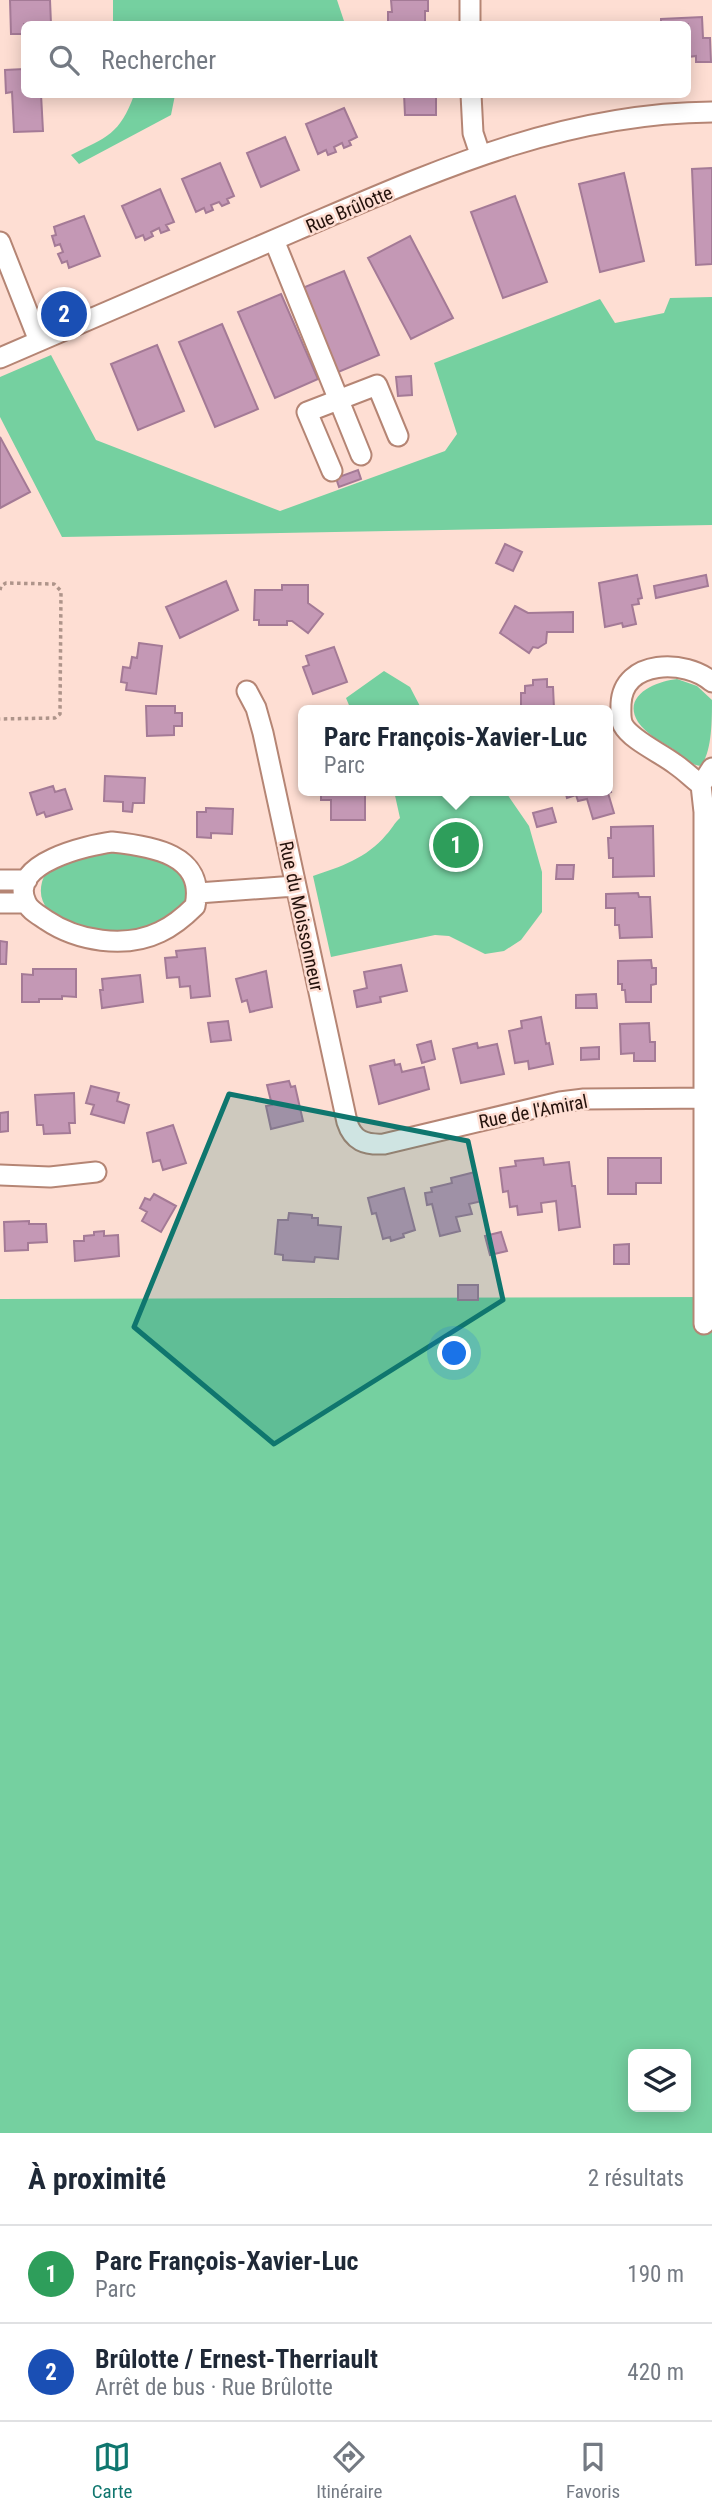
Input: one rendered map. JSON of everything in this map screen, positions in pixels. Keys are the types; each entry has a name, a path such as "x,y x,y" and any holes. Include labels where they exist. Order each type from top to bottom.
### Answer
{"street":[{"path":"470,0 470,21"},
{"path":"471,98 473,133 480,154"},
{"name":"Rue Brûlotte","path":"0,358 480,154 610,121 712,112"},
{"path":"274,240 361,455"},
{"path":"0,242 39,341"},
{"path":"332,471 307,412 377,385 398,436"},
{"path":"701,785 628,731 623,724 621,697 629,683 646,670 658,666 679,667 704,674 712,682"},
{"name":"Rue du Moissonneur","path":"247,691 263,733 347,1122 351,1133 358,1140"},
{"path":"704,1324 708,1097 704,812 701,785 712,768"},
{"path":"113,842 161,850 186,865 195,878 198,893 195,906 160,932 106,941 76,935 53,925 26,903 23,892 27,880 42,865 84,846 113,842"},
{"path":"0,880 27,880"},
{"path":"198,893 295,887"},
{"path":"0,903 26,903"},
{"name":"Rue de l'Amiral","path":"358,1140 368,1145 384,1144 560,1102 584,1099 708,1097"},
{"path":"0,1175 50,1177 96,1172"}],"path":[{"path":"0,590 6,583 54,584 61,591 61,618 60,714 55,718 0,719"}],"highlighted area":[{"path":"229,1094 468,1141 503,1300 274,1444 134,1327"}],"green space":[{"path":"113,0 337,0 344,21 113,21"},
{"path":"133,98 174,98 171,115 79,164 71,155 111,133"},
{"path":"712,297 712,525 62,537 0,417 0,377 51,355 96,440 280,511 445,451 457,434 434,363 600,299 615,323 664,313 670,298"},
{"path":"384,671 410,687 419,705 349,705 346,698"},
{"path":"677,679 697,686 712,700 709,744 701,766 690,762 650,734 638,722 634,712 634,704 644,691 651,686"},
{"path":"395,796 508,796 529,826 542,872 542,912 521,940 504,951 485,954 449,936 435,935 331,957 313,876 352,861 370,850 400,818"},
{"path":"127,849 172,865 188,884 186,904 156,925 145,929 114,932 77,926 61,920 49,910 42,898 42,882 46,873 59,862 75,856"},
{"path":"712,1297 712,2133 0,2133 0,1299"}],"building":[{"path":"10,0 50,0 51,21 21,21 21,34 11,34"},
{"path":"391,0 428,0 425,21 388,21 388,12 392,12"},
{"path":"702,17 703,38 710,38 711,62 696,62 696,56 691,57 691,21 661,19"},
{"path":"21,69 21,98 41,98 43,131 14,132 12,92 6,93 5,70"},
{"path":"404,98 436,98 436,115 405,115"},
{"path":"344,108 357,137 349,141 351,145 344,148 342,143 334,147 336,152 328,155 326,150 318,154 306,124"},
{"path":"285,137 299,170 261,187 247,153"},
{"path":"220,163 234,196 227,199 229,203 222,206 219,202 211,205 213,210 206,213 204,208 196,212 182,179"},
{"path":"712,168 712,264 696,265 692,169"},
{"path":"624,173 644,261 600,272 579,184"},
{"path":"160,189 174,222 166,225 169,230 161,233 159,228 151,232 153,236 145,240 143,235 136,238 122,206"},
{"path":"515,196 547,282 503,298 471,212"},
{"path":"84,216 100,256 69,268 67,261 62,263 58,254 63,252 60,244 55,246 52,236 56,235 54,227"},
{"path":"410,236 453,318 411,339 368,258"},
{"path":"344,271 379,355 336,373 300,289"},
{"path":"281,294 318,379 275,398 238,312"},
{"path":"222,324 258,409 215,427 179,342"},
{"path":"157,345 184,411 138,430 111,364"},
{"path":"411,376 412,395 398,396 396,377"},
{"path":"0,437 30,492 0,508"},
{"path":"358,470 361,479 339,487 336,478"},
{"path":"505,544 522,552 513,571 496,563"},
{"path":"637,575 642,598 638,599 639,604 632,605 636,624 623,627 622,623 605,627 599,583"},
{"path":"706,575 708,586 656,598 654,586"},
{"path":"226,581 238,610 180,638 166,607"},
{"path":"282,585 308,585 308,603 323,614 308,633 292,621 287,621 287,625 259,625 259,620 254,620 255,590 282,590"},
{"path":"515,606 528,613 573,612 573,632 547,632 546,643 538,648 533,647 529,653 500,633"},
{"path":"139,643 162,646 156,694 126,690 127,683 121,682 123,667 130,668 132,657 137,658"},
{"path":"334,647 347,682 313,694 303,667 309,665 306,656"},
{"path":"547,679 547,687 553,687 554,705 521,705 521,693 525,693 525,686 533,685 533,680"},
{"path":"146,706 175,706 175,713 182,713 182,726 174,726 174,735 147,736"},
{"path":"105,776 145,778 144,803 133,803 132,812 123,811 123,802 104,801"},
{"path":"53,786 55,792 65,789 72,809 46,817 44,812 37,815 30,793"},
{"path":"321,796 365,796 365,820 331,820 331,800 321,800"},
{"path":"576,796 609,796 614,813 593,819 587,799 578,801"},
{"path":"206,808 233,809 232,834 211,833 211,838 197,837 197,812 206,812"},
{"path":"552,808 556,822 537,827 533,813"},
{"path":"653,826 654,876 613,877 613,858 609,858 608,838 611,838 611,827"},
{"path":"557,865 574,865 573,879 556,879"},
{"path":"638,893 639,897 650,897 652,937 620,938 619,925 615,925 615,908 606,908 606,894"},
{"path":"0,941 7,942 6,964 0,964"},
{"path":"205,948 210,996 191,998 190,986 180,987 179,977 167,978 165,958 177,957 176,951"},
{"path":"651,960 652,968 656,968 656,984 651,985 651,1002 626,1002 625,990 622,990 622,984 618,984 618,961"},
{"path":"401,965 407,991 380,997 381,1002 357,1007 354,991 367,988 364,972"},
{"path":"33,969 76,969 76,997 62,996 62,999 22,1002 22,974 33,975"},
{"path":"266,971 272,1007 250,1012 247,1000 242,1002 236,979"},
{"path":"140,975 143,1002 102,1008 102,979"},
{"path":"596,994 597,1008 576,1008 576,995"},
{"path":"541,1017 553,1064 529,1069 528,1061 515,1063 509,1031 522,1028 521,1021"},
{"path":"228,1021 231,1040 211,1042 208,1023"},
{"path":"649,1023 650,1042 655,1042 655,1061 634,1061 634,1053 621,1054 620,1024"},
{"path":"431,1041 435,1059 422,1063 417,1045"},
{"path":"477,1043 478,1048 497,1044 504,1074 461,1083 453,1049"},
{"path":"599,1047 599,1059 581,1060 581,1048"},
{"path":"394,1060 395,1065 400,1064 402,1072 424,1067 429,1089 379,1104 370,1066"},
{"path":"289,1081 291,1087 295,1086 303,1121 271,1129 266,1106 272,1105 267,1085"},
{"path":"91,1086 119,1093 117,1101 129,1105 124,1123 91,1114 94,1105 86,1103"},
{"path":"74,1093 75,1123 69,1123 70,1133 44,1134 43,1125 37,1125 35,1095"},
{"path":"8,1112 8,1131 0,1132 0,1113"},
{"path":"173,1125 186,1163 163,1170 160,1160 153,1162 147,1133"},
{"path":"543,1158 544,1165 569,1162 580,1227 559,1230 556,1201 541,1203 542,1212 518,1215 517,1206 510,1207 508,1191 503,1192 500,1168 516,1166 515,1161"},
{"path":"608,1158 661,1158 661,1183 636,1183 636,1194 608,1194"},
{"path":"475,1172 482,1201 469,1204 472,1214 456,1217 460,1231 440,1236 432,1204 427,1205 425,1193 432,1192 431,1188 452,1183 451,1178"},
{"path":"404,1188 415,1230 391,1241 390,1237 383,1239 376,1213 372,1214 368,1198"},
{"path":"154,1194 176,1206 161,1232 142,1221 147,1212 140,1208 145,1198 150,1200"},
{"path":"289,1213 312,1215 312,1218 318,1218 318,1225 341,1227 338,1259 315,1257 314,1262 283,1260 283,1255 275,1254 278,1220 288,1220"},
{"path":"29,1221 29,1224 46,1224 47,1242 28,1243 28,1250 5,1251 4,1222"},
{"path":"104,1231 104,1236 118,1235 119,1256 75,1261 74,1241 84,1241 84,1236"},
{"path":"501,1232 507,1251 490,1255 485,1236"},
{"path":"629,1244 629,1264 614,1264 614,1245"},
{"path":"458,1285 478,1285 478,1300 458,1300"}],"place":[{"name":"Brûlotte / Ernest-Therriault","path":"64,314"},
{"name":"Parc François-Xavier-Luc","path":"456,845"}]}
